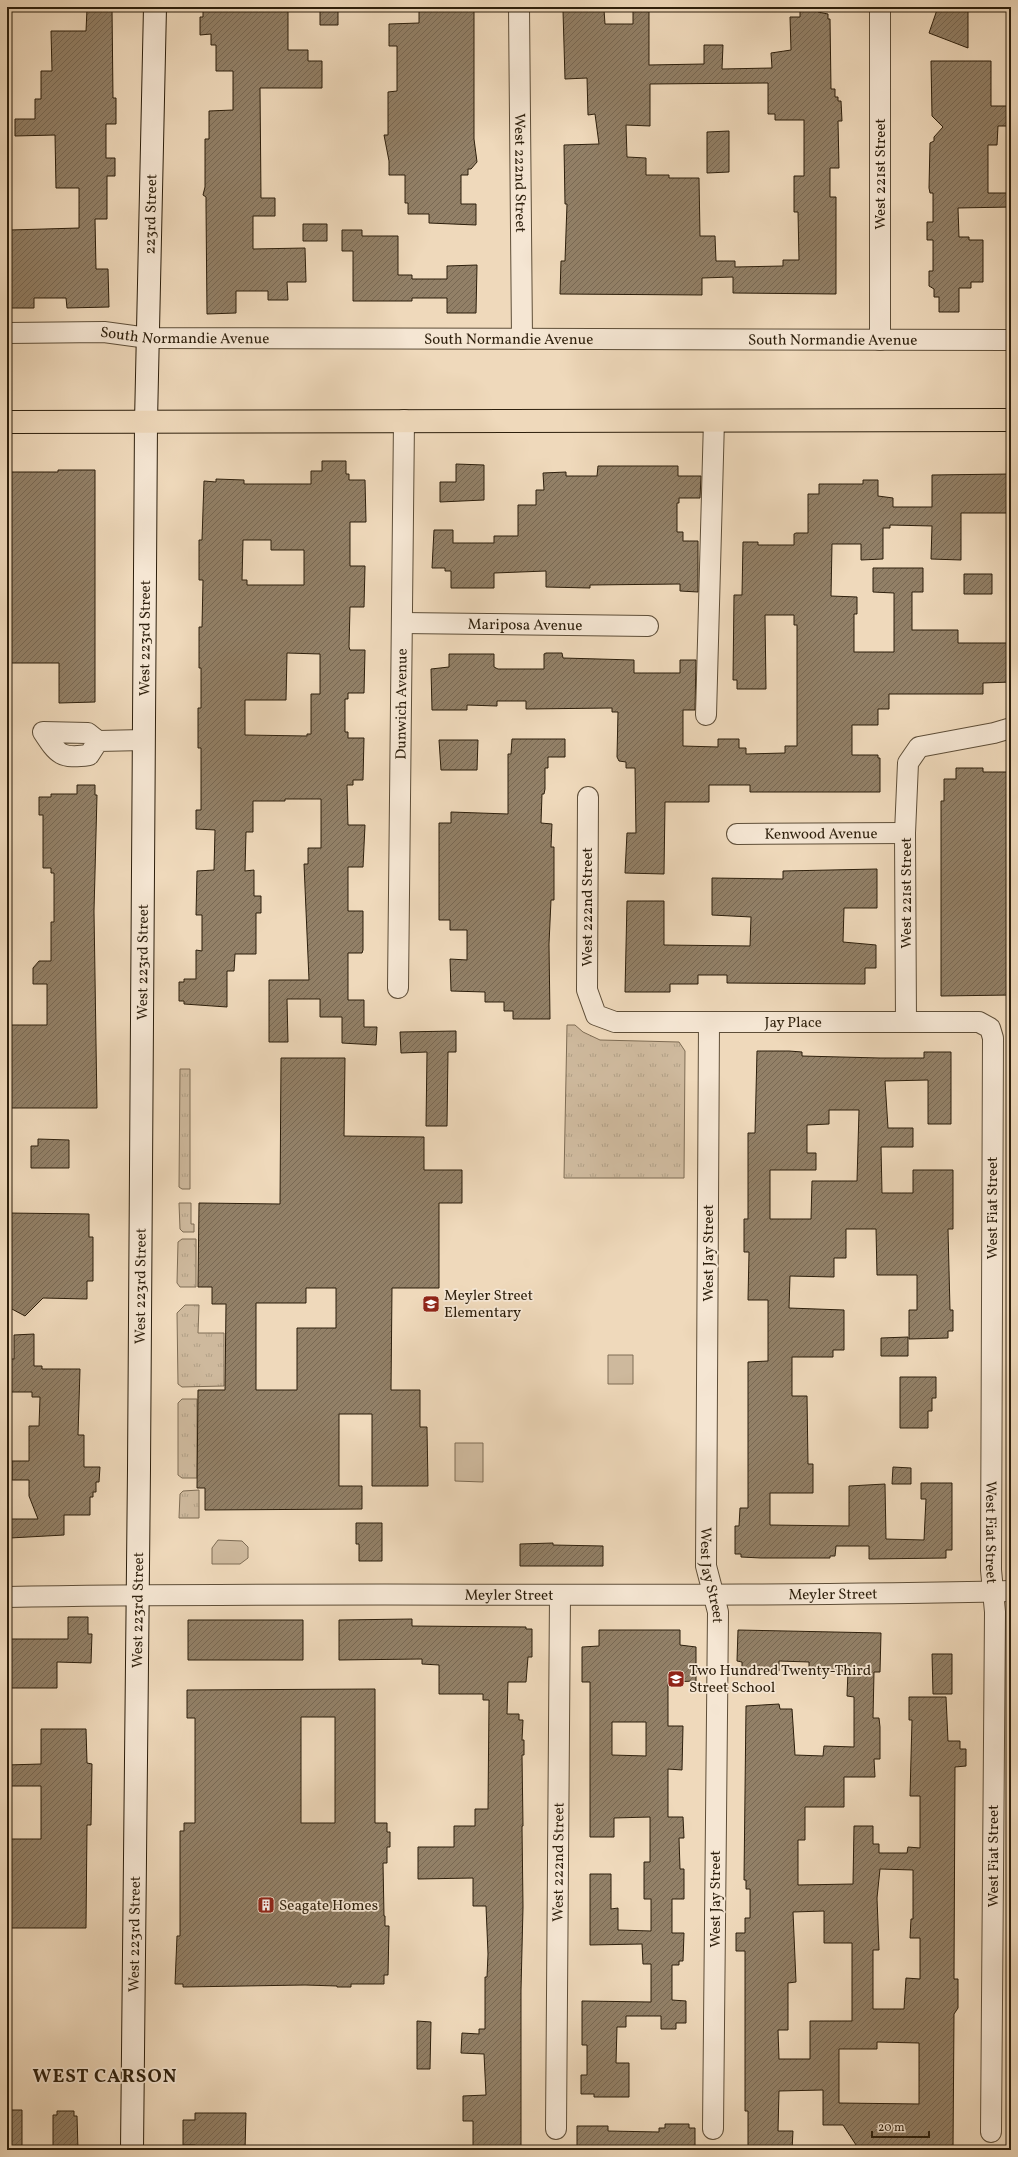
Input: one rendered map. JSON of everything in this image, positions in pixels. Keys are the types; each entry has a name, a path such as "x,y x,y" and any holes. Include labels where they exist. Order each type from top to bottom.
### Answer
{"main road":[{"name":"223rd Street","path":"146,422 155,7"},
{"path":"7,422 404,420 1011,420"},
{"name":"West 223rd Street","path":"132,2150 138,1595 146,422"}],"street":[{"name":"West 222nd Street","path":"519,7 522,339"},
{"name":"West 221st Street","path":"880,7 880,340"},
{"name":"South Normandie Avenue","path":"7,333 104,332 148,338 1011,340"},
{"name":"Dunwich Avenue","path":"398,988 404,420"},
{"path":"706,715 714,420"},
{"name":"Mariposa Avenue","path":"402,623 648,626"},
{"name":"West 221st Street","path":"906,1022 905,833 908,763 920,747 994,734 1011,728"},
{"path":"98,740 144,740"},
{"name":"West 222nd Street","path":"588,797 587,990 596,1015"},
{"name":"Kenwood Avenue","path":"737,834 905,833"},
{"name":"Jay Place","path":"596,1015 615,1022 979,1022 990,1028"},
{"name":"West Jay Street","path":"709,1023 706,1566 718,1612 713,2129"},
{"name":"West Fiat Street","path":"990,1028 993,1038 990,1570 1002,1591 995,1612 991,2132"},
{"name":"Meyler Street","path":"7,1597 138,1595 560,1595 1002,1591"},
{"name":"West 222nd Street","path":"556,2129 560,1595"}],"green space":[{"path":"567,1025 575,1025 583,1032 600,1040 679,1042 685,1051 684,1178 564,1178"},
{"path":"180,1069 190,1069 190,1189 182,1189 179,1187"},
{"path":"179,1203 191,1203 191,1224 194,1224 194,1232 183,1232 180,1229"},
{"path":"182,1239 196,1239 196,1287 180,1287 177,1283 178,1242"},
{"path":"185,1305 199,1305 198,1333 224,1333 224,1386 182,1387 178,1384 177,1313"},
{"path":"608,1355 633,1355 633,1384 608,1384"},
{"path":"182,1399 197,1399 197,1478 182,1478 178,1475 178,1403"},
{"path":"455,1443 483,1443 483,1482 455,1481"},
{"path":"199,1490 199,1518 179,1518 180,1494 183,1491"},
{"path":"218,1540 242,1541 248,1547 248,1558 240,1564 212,1564 212,1548"}],"building":[{"path":"320,7 338,7 338,25 320,25"},
{"path":"633,7 649,7 649,65 704,64 704,45 723,45 722,69 772,68 771,53 791,50 790,17 800,17 800,7 818,7 818,12 828,14 828,19 830,19 831,89 835,89 835,97 838,97 838,101 841,101 842,121 838,121 839,168 830,168 830,197 836,197 836,294 733,293 733,277 702,278 702,295 560,294 561,261 565,261 567,204 565,204 564,145 599,144 595,114 588,115 587,78 565,79 563,11 604,10 605,24 633,24","holes":["768,83 768,114 775,114 775,120 804,120 804,176 794,176 794,212 798,212 799,260 783,260 783,266 735,267 735,261 716,261 715,236 700,236 699,178 669,178 669,175 646,175 646,158 627,157 626,125 650,126 650,84"]},
{"path":"938,7 968,7 968,48 929,33"},
{"path":"203,8 288,8 288,50 308,50 308,61 322,61 322,88 260,88 261,198 275,198 275,216 253,216 253,249 305,248 306,282 287,282 288,300 268,300 268,291 236,291 236,313 207,314 206,197 203,195 205,187 205,139 209,139 209,111 233,110 233,71 216,71 216,45 211,45 211,34 200,35 200,17 203,17"},
{"path":"87,9 112,9 113,98 116,98 116,124 106,124 106,158 115,158 115,176 107,176 107,219 95,219 96,269 108,269 109,307 67,308 66,298 34,298 34,308 7,308 7,269 10,269 10,230 79,228 79,188 56,188 55,135 15,136 15,119 35,119 35,99 41,99 41,71 52,71 51,31 86,31"},
{"path":"474,9 474,139 477,162 471,169 468,169 468,175 461,175 461,204 476,204 476,225 429,223 429,214 408,214 408,203 405,203 405,175 389,175 389,161 384,135 388,135 388,92 397,91 397,46 389,46 389,24 419,23 419,10"},
{"path":"931,61 991,61 991,106 1011,106 1011,126 998,126 997,145 988,145 988,193 1011,193 1011,207 958,208 959,237 969,237 969,240 983,240 983,282 971,282 971,288 959,288 959,312 939,312 939,297 934,297 934,289 929,286 929,271 933,271 933,240 927,240 927,222 933,222 933,193 930,193 929,188 930,143 934,141 934,137 943,127 932,116"},
{"path":"729,131 729,172 707,173 707,132"},
{"path":"303,224 327,224 327,241 303,241"},
{"path":"342,230 362,230 362,236 398,236 398,275 412,275 412,279 447,279 447,266 477,265 476,313 447,313 447,298 412,298 412,301 353,301 353,251 342,251"},
{"path":"322,461 346,461 346,474 349,474 349,480 365,480 366,522 350,522 350,566 365,566 364,607 350,607 349,647 350,650 365,650 364,693 348,693 348,699 345,699 345,732 348,732 348,738 364,738 363,780 353,780 353,785 347,785 348,825 365,825 363,867 348,867 348,911 363,911 363,950 362,953 348,953 348,1000 364,1000 364,1027 377,1027 376,1045 342,1043 342,1017 320,1017 320,999 287,999 288,1042 269,1042 269,980 309,980 304,864 308,864 308,848 321,848 321,799 253,801 253,832 246,832 245,871 254,870 254,896 261,896 261,913 256,913 256,954 235,954 234,971 227,971 227,1007 184,1004 184,1001 179,1001 179,982 184,982 184,979 196,979 196,950 202,951 202,915 196,915 197,871 214,870 215,830 196,829 196,810 201,810 201,748 198,748 198,708 201,708 199,627 202,627 203,580 199,580 199,540 202,540 204,481 216,482 216,479 244,480 244,484 311,484 311,471 322,471","holes":["243,540 271,540 271,550 304,550 304,585 247,585 247,580 242,580","287,653 320,654 320,694 311,694 311,734 307,734 307,736 245,735 245,700 286,700"]},
{"path":"456,464 484,465 484,500 440,502 440,482 456,482"},
{"path":"598,466 678,466 678,476 701,476 700,498 679,498 679,503 677,503 677,532 683,532 683,541 698,541 698,592 680,591 680,584 590,585 590,588 546,587 546,571 494,573 494,588 451,588 451,571 445,571 445,568 432,568 434,530 453,530 453,543 494,543 494,536 518,536 518,505 536,505 536,490 544,490 543,473 566,472 566,476 597,476"},
{"path":"58,470 95,470 95,702 59,703 59,663 7,663 7,472 58,472"},
{"path":"1011,474 1011,513 961,513 961,560 931,559 932,526 890,525 890,528 883,528 883,559 861,560 861,544 832,544 831,596 857,597 857,614 854,614 854,652 894,652 894,593 873,592 873,568 923,568 923,592 912,592 912,630 958,630 958,643 1011,643 1011,682 983,683 983,694 889,694 889,709 878,709 878,725 852,725 852,755 878,755 878,758 880,758 880,792 750,792 750,785 709,785 709,802 665,802 664,874 625,873 627,833 636,833 635,768 626,768 626,762 619,761 617,757 618,712 612,712 612,708 526,709 526,701 497,701 497,706 467,705 467,710 432,710 431,669 449,667 449,654 494,654 494,667 498,669 544,669 544,654 546,653 562,653 563,658 634,660 634,673 680,673 680,660 696,660 695,710 683,710 683,746 718,747 718,739 739,739 739,748 746,748 746,754 785,753 785,746 797,746 797,625 794,625 794,615 765,615 766,689 737,689 737,680 733,680 734,595 742,595 743,542 758,542 758,545 794,545 794,534 808,533 808,494 819,494 819,484 863,484 863,480 878,480 878,496 893,498 893,507 932,507 932,475"},
{"path":"964,574 992,574 992,594 964,594"},
{"path":"512,739 565,739 565,757 548,757 548,768 545,768 545,789 544,794 542,794 541,823 552,824 551,847 554,847 554,900 551,900 549,944 550,1019 513,1019 513,1011 504,1011 504,1002 485,1002 485,992 451,991 450,959 467,960 467,930 450,930 450,920 439,920 439,823 451,823 451,812 508,814 508,754 511,754"},
{"path":"439,740 478,740 477,770 441,770"},
{"path":"956,768 983,768 983,772 1011,772 1011,995 941,996 941,801 944,801 944,779 956,779"},
{"path":"77,785 95,785 95,795 97,795 94,911 97,1108 7,1108 7,1025 47,1025 47,984 33,984 33,968 39,961 51,961 51,922 54,922 54,873 51,873 51,868 43,868 43,815 39,815 39,797 51,797 51,794 77,794"},
{"path":"877,869 877,908 844,908 843,942 876,945 876,968 865,968 865,984 727,983 727,975 698,975 698,984 670,984 670,992 625,992 627,901 664,901 664,945 750,946 751,917 712,915 712,878 783,879 783,871"},
{"path":"456,1031 456,1052 448,1052 447,1126 426,1126 427,1052 401,1053 400,1032"},
{"path":"757,1051 802,1052 802,1056 880,1058 924,1058 924,1052 951,1052 951,1124 928,1124 928,1080 885,1081 888,1128 913,1128 913,1147 881,1147 882,1193 913,1193 913,1170 953,1170 953,1229 948,1229 950,1310 953,1310 953,1331 948,1331 948,1338 909,1339 909,1310 917,1310 917,1275 877,1275 876,1229 846,1229 846,1258 834,1258 834,1277 790,1276 789,1308 844,1310 844,1350 833,1350 833,1357 792,1357 792,1396 807,1396 808,1464 813,1464 813,1493 770,1493 770,1525 849,1526 849,1486 885,1484 886,1539 924,1540 926,1499 921,1499 921,1483 952,1483 952,1550 946,1550 946,1558 869,1559 869,1546 836,1546 835,1556 830,1556 830,1558 761,1558 741,1557 741,1554 735,1554 735,1526 739,1526 740,1508 748,1508 748,1362 768,1361 768,1300 748,1300 749,1252 744,1252 744,1219 748,1219 748,1133 755,1133","holes":["829,1110 859,1110 857,1181 812,1181 811,1219 770,1219 770,1170 816,1170 816,1153 807,1153 807,1125 829,1124"]},
{"path":"281,1058 345,1058 344,1136 424,1137 424,1170 462,1170 462,1203 439,1203 439,1288 392,1288 391,1390 420,1390 420,1427 427,1427 428,1486 372,1486 372,1414 339,1414 339,1486 362,1486 362,1509 205,1510 205,1488 197,1488 198,1390 225,1390 226,1304 212,1304 212,1287 198,1287 199,1203 280,1204","holes":["306,1288 336,1288 336,1328 297,1328 297,1390 256,1390 256,1303 306,1303"]},
{"path":"38,1139 69,1140 69,1168 31,1168 31,1146 38,1146"},
{"path":"7,1213 89,1214 89,1237 93,1237 93,1281 87,1281 87,1299 43,1298 25,1316 7,1305"},
{"path":"34,1334 34,1366 42,1366 42,1369 80,1369 78,1435 84,1435 84,1467 100,1467 99,1482 96,1482 96,1492 93,1492 93,1497 90,1497 90,1515 64,1515 64,1535 10,1538 10,1519 38,1519 29,1496 29,1480 12,1480 12,1461 29,1461 29,1426 39,1426 40,1397 32,1397 32,1392 7,1392 7,1359 14,1359 14,1335"},
{"path":"908,1337 908,1356 881,1356 881,1338"},
{"path":"900,1377 936,1377 936,1398 932,1398 932,1411 928,1411 928,1428 900,1428"},
{"path":"893,1467 911,1468 911,1484 892,1484"},
{"path":"356,1523 382,1523 382,1561 359,1561 359,1544 356,1544"},
{"path":"553,1543 553,1545 603,1546 603,1566 520,1566 520,1544"},
{"path":"68,1617 88,1617 88,1634 92,1634 91,1663 57,1662 57,1688 7,1688 7,1639 68,1639"},
{"path":"412,1619 412,1626 526,1627 526,1629 532,1629 532,1657 528,1657 526,1682 508,1682 507,1714 519,1714 519,1720 523,1720 522,1740 524,1740 524,1755 522,1755 523,1907 521,1990 521,2150 473,2150 473,2121 463,2121 463,2096 486,2095 484,2054 461,2053 462,2033 479,2034 479,2029 485,2029 485,1977 487,1977 488,1954 486,1906 473,1906 473,1878 418,1879 418,1847 454,1847 454,1826 475,1826 475,1809 488,1809 489,1700 483,1700 483,1694 439,1694 439,1665 422,1664 422,1659 339,1660 339,1620"},
{"path":"188,1620 303,1620 303,1660 188,1660"},
{"path":"599,1630 680,1630 680,1645 696,1647 696,1681 668,1682 668,1726 683,1726 682,1770 668,1769 668,1817 683,1817 684,1838 679,1838 680,1869 684,1869 684,1899 672,1899 672,1933 684,1933 683,1961 679,1961 679,1965 672,1965 672,2000 686,2001 686,2023 676,2023 676,2029 661,2029 661,2016 626,2016 626,2027 617,2027 616,2063 629,2063 629,2097 594,2097 594,2094 581,2094 581,2075 587,2075 587,2045 582,2045 582,2001 651,2002 651,1964 643,1964 642,1944 590,1945 590,1874 611,1874 611,1909 618,1908 618,1930 651,1931 651,1899 644,1899 644,1862 650,1862 650,1817 614,1818 614,1837 590,1837 590,1682 582,1682 582,1647 599,1646","holes":["612,1722 646,1722 646,1756 612,1755"]},
{"path":"738,1630 881,1633 880,1672 874,1672 873,1718 879,1718 880,1727 880,1759 874,1759 875,1777 844,1777 844,1807 805,1807 805,1840 798,1840 798,1885 853,1884 854,1826 873,1826 873,1844 879,1844 879,1853 907,1853 908,1847 920,1848 920,1796 910,1796 912,1720 909,1720 909,1697 946,1697 948,1741 960,1741 960,1749 966,1749 966,1766 955,1767 954,1979 958,1979 958,2008 954,2014 953,2150 919,2150 919,2147 858,2148 843,2125 823,2125 823,2090 779,2091 778,2131 793,2131 792,2150 748,2150 748,2111 745,2111 745,1951 736,1951 736,1933 745,1933 745,1918 750,1918 750,1889 746,1889 746,1880 744,1880 746,1706 779,1704 780,1709 792,1709 795,1755 823,1756 824,1746 854,1747 854,1697 847,1696 848,1671 809,1671 809,1662 779,1661 779,1671 742,1670 742,1662 737,1661","holes":["880,1869 913,1870 913,1919 911,1919 910,1938 920,1938 920,1979 906,1978 904,2009 873,2009 873,1950 879,1950 877,1898","824,1911 824,1943 852,1943 852,2021 810,2021 810,2059 779,2059 778,2030 788,2030 788,1983 796,1982 793,1912","877,2042 919,2043 919,2104 839,2103 839,2049 877,2049"]},
{"path":"932,1654 952,1654 952,1694 933,1694"},
{"path":"375,1689 375,1823 387,1823 387,1832 390,1832 390,1847 387,1847 387,1863 383,1863 384,1916 385,1926 389,1926 388,1975 384,1975 384,1984 351,1984 351,1987 305,1985 183,1987 183,1984 175,1984 177,1936 180,1936 180,1831 184,1831 184,1823 195,1823 195,1718 187,1718 187,1690","holes":["301,1717 335,1717 335,1823 301,1823"]},
{"path":"41,1729 86,1729 87,1763 92,1764 91,1825 87,1825 86,1928 7,1928 7,1839 41,1839 41,1786 7,1786 7,1765 41,1764"},
{"path":"417,2021 431,2022 430,2069 417,2069"},
{"path":"7,2110 22,2110 22,2150 7,2150"},
{"path":"57,2111 74,2111 74,2116 77,2116 78,2150 53,2150 53,2115 57,2115"},
{"path":"195,2113 246,2113 245,2150 195,2150 195,2145 183,2145 183,2120 195,2120"},
{"path":"665,2124 689,2124 689,2128 695,2128 695,2150 577,2150 577,2126 608,2126 608,2131 659,2132 659,2128 665,2128"}],"place":[{"name":"Meyler Street Elementary","path":"431,1304"},
{"name":"Two Hundred Twenty-Third Street School","path":"676,1679"},
{"name":"Seagate Homes","path":"266,1905"}],"district":[{"name":"WEST CARSON","path":"105,2075"}]}
